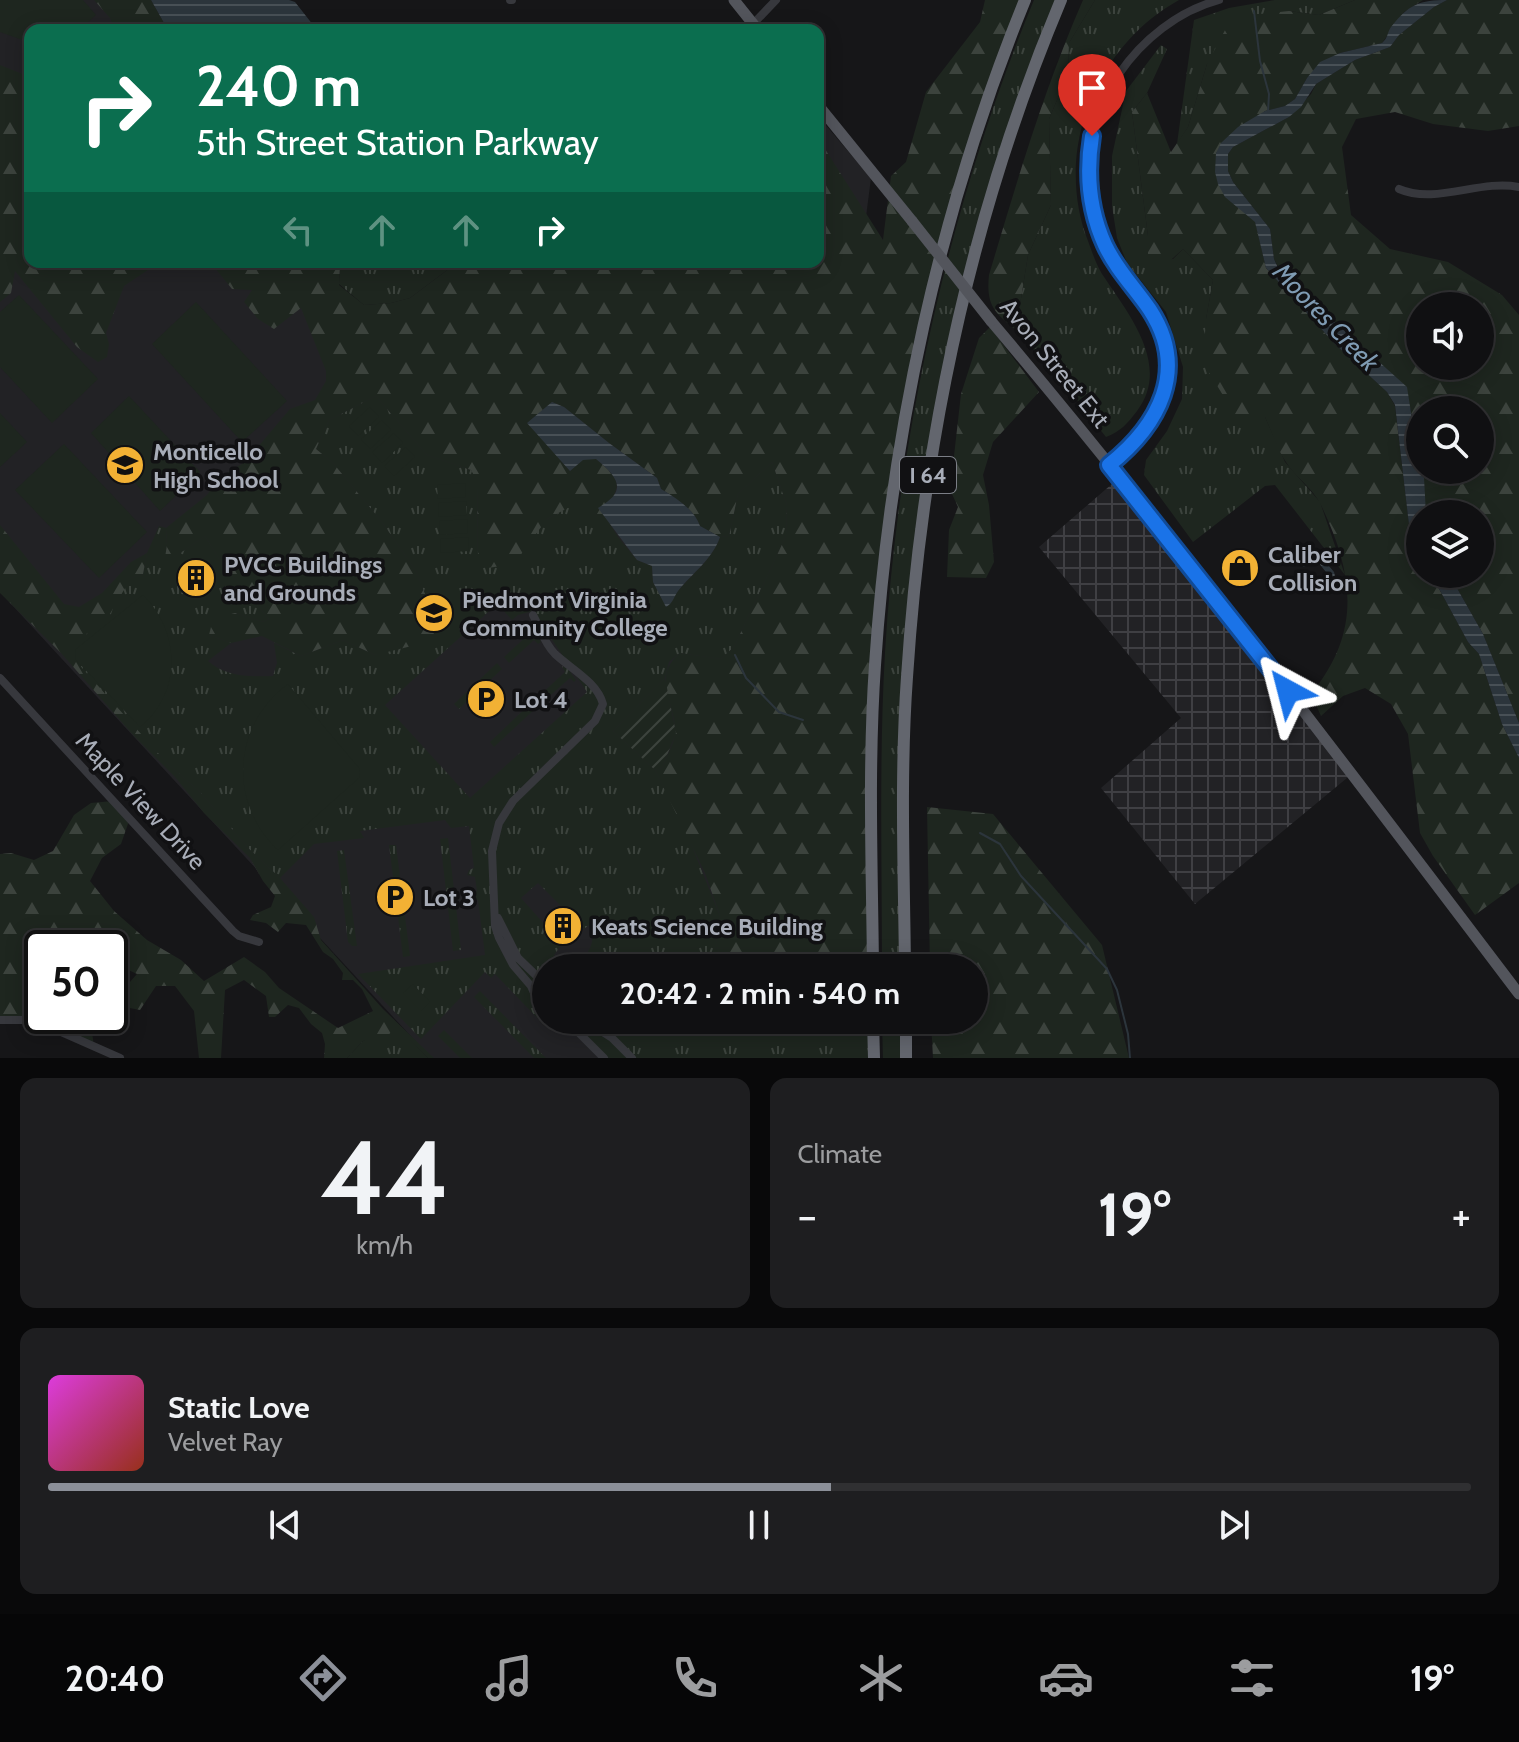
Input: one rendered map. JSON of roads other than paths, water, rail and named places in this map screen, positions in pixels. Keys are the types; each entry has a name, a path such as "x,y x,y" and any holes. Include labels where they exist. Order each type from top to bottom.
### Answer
{"highway":[{"name":"I 64","path":"873,954 871,743 879,605 907,403 930,298 966,164 1025,0"},
{"name":"I 64","path":"905,954 905,709 912,601 932,451 956,331 986,215 1028,85 1061,0"},
{"path":"873,1034 874,1058"},
{"path":"906,1034 906,1058"}],"main road":[{"path":"734,0 753,24"},
{"name":"Avon Street Ext","path":"824,112 1297,701 1519,994"}],"street":[{"path":"757,24 776,0"},
{"path":"1109,465 1149,426 1161,404 1167,373 1165,348 1158,324 1118,269 1098,227 1091,198 1089,166 1096,122 1117,77 1150,38 1189,12 1219,0"},
{"path":"1399,189 1425,195 1491,184 1519,187"},
{"path":"532,991 506,954 495,926 491,861 499,823 513,801 595,721 602,710 600,696 577,670 553,652 533,615"},
{"name":"Maple View Drive","path":"0,678 233,931 259,942"},
{"path":"496,913 518,958 532,972"},
{"path":"0,1020 41,1023 120,1058"},
{"path":"580,1034 604,1058"},
{"path":"606,1034 632,1058"}],"water":[{"path":"151,0 289,0 295,2 312,24 165,24"},
{"name":"Moores Creek","path":"1447,0 1399,35 1390,47 1355,60 1316,84 1301,107 1289,117 1233,147 1228,154 1228,171 1233,182 1270,229 1274,259 1279,270 1293,276 1327,315 1407,387 1406,484 1424,484 1425,500 1406,500 1395,405 1387,392 1335,344 1266,268 1255,222 1225,197 1215,172 1216,153 1221,143 1238,127 1265,111 1285,106 1295,99 1320,62 1340,53 1382,43 1404,13 1429,1"},
{"path":"552,402 564,407 657,478 661,489 689,509 700,526 720,537 707,559 666,607 653,582 652,566 637,560 598,508 614,496 617,490 615,478 596,459 583,460 570,471 527,423"},
{"path":"1313,547 1334,572 1336,580 1333,581 1318,562 1303,567 1302,562"},
{"path":"1439,588 1457,588 1483,634 1519,723 1519,758 1502,724 1479,654 1468,642"}],"waterway":[{"path":"1254,11 1260,61 1269,94 1268,112"},
{"path":"735,655 746,678 779,712 803,720"},
{"path":"980,833 1000,844 1021,876 1107,969 1117,990 1128,1034 1130,1058"}],"place":[{"name":"Monticello High School","path":"125,465"},
{"name":"Caliber Collision","path":"1240,568"},
{"name":"PVCC Buildings and Grounds","path":"196,578"},
{"name":"Piedmont Virginia Community College","path":"434,613"},
{"name":"Lot 4","path":"486,699"},
{"name":"Lot 3","path":"395,897"},
{"name":"Keats Science Building","path":"563,926"}]}
